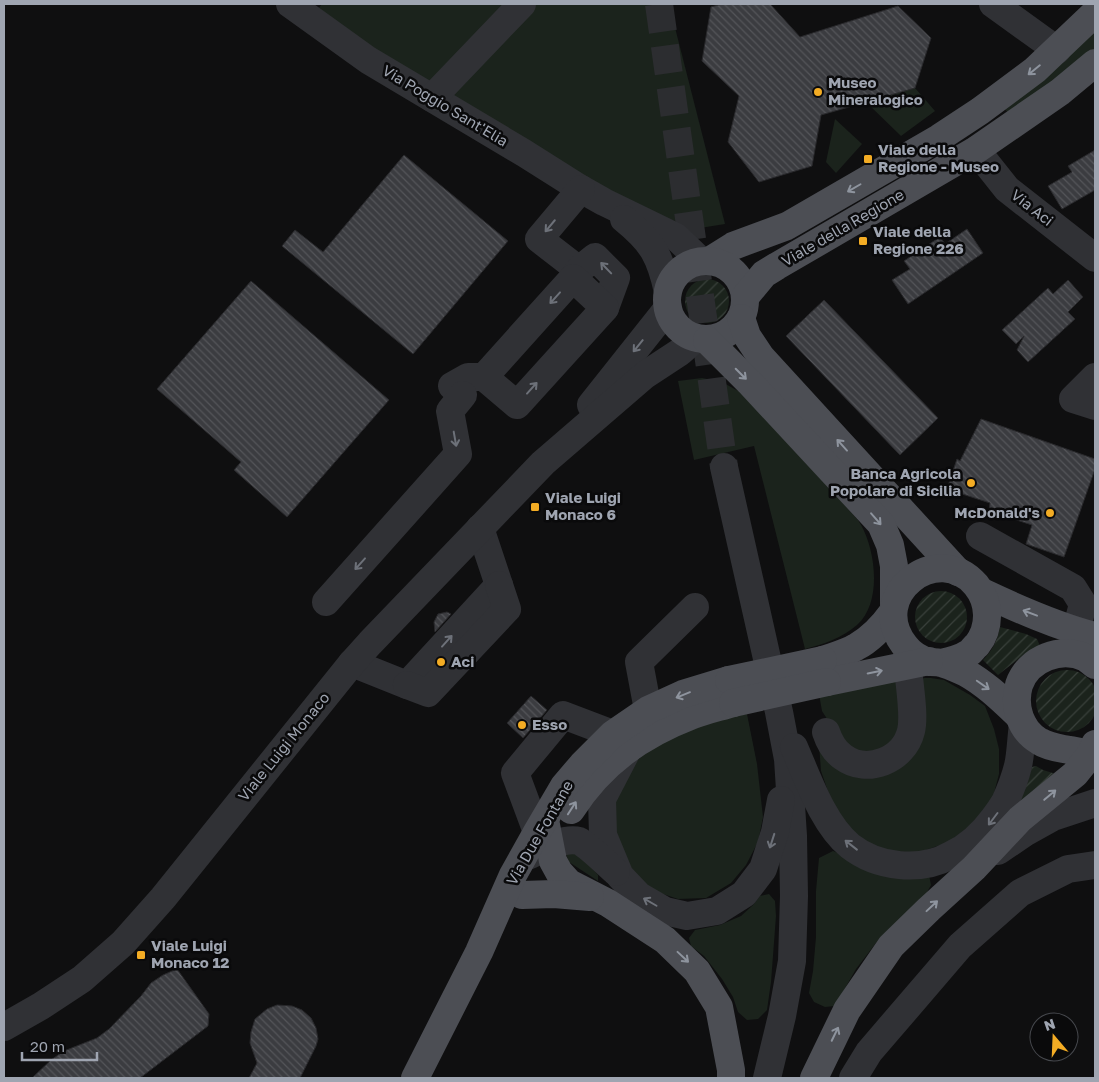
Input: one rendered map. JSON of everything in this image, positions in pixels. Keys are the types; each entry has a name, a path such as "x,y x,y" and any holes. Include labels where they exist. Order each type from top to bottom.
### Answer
{"main road":[{"name":"Viale della Regione","path":"705,261 733,246 787,226 939,138 980,111 1035,70 1095,13"},
{"name":"Viale della Regione","path":"743,307 764,274 976,150 1060,92 1095,63"},
{"path":"1084,648 982,592 971,580 958,572 761,357 747,336 742,285 735,275 726,267 705,261 693,264 677,275 672,282 668,300 673,321 683,332 701,339 750,382 881,524 890,545 894,566 894,626 906,648 926,663 966,674 980,683 1000,698 1021,720 1030,734 1039,741 1061,748 1094,747"},
{"path":"701,339 718,338 729,332 743,307"},
{"path":"825,671 883,626 894,608 901,589 912,578 926,570 942,569 958,572"},
{"path":"731,691 825,671 957,660 971,652 982,639 987,624 987,608 982,592"},
{"path":"1021,720 1017,700 1020,684 1028,669 1041,659 1084,648"},
{"name":"Via Due Fontane","path":"621,741 648,710 683,694 731,691"},
{"name":"Via Due Fontane","path":"479,952 522,895 543,832 564,786 582,765 621,741 656,731 694,714 731,691"},
{"path":"814,1078 847,1010 891,946 974,868 1020,819 1075,774 1094,747"},
{"path":"543,832 553,862 569,883 608,903 665,940 697,971 719,1007 732,1070 731,1078"},
{"name":"Via Due Fontane","path":"415,1078 453,1006 514,875 523,858 543,832"},
{"path":"522,895 554,894 595,897"}],"street":[{"name":"Via Poggio Sant'Elia","path":"290,4 368,60 593,196"},
{"path":"432,98 522,4"},
{"path":"993,4 1057,50"},
{"name":"Via Aci","path":"976,150 1007,189 1095,258"},
{"path":"593,196 676,237 705,261"},
{"path":"576,274 539,239 593,196"},
{"path":"555,452 668,300 662,270 654,250 635,228 593,196"},
{"path":"326,602 458,454 450,411 457,391 468,377 484,377 517,405 605,308 616,278 595,256 576,274 484,377"},
{"path":"555,452 645,375 701,339"},
{"path":"1095,377 1073,399 1095,406"},
{"name":"Viale Luigi Monaco","path":"4,1027 41,1006 82,979 124,943 163,898 352,664 480,528 555,452"},
{"path":"724,467 788,759 793,836 792,961 782,1016 767,1078"},
{"path":"352,664 408,685 499,585 480,528"},
{"path":"980,536 1073,588 1083,604 1084,648"},
{"path":"648,710 639,662 695,607"},
{"path":"826,732 828,740 838,753 858,764 872,765 886,761 898,753 910,732 926,663"},
{"path":"779,712 821,810 838,834 850,846 875,860 906,866 936,862 951,856 975,839 986,828 1005,803 1018,766 1021,720"},
{"path":"620,876 603,834 602,799 621,741 563,715 515,773 543,832 568,841 579,842 591,850 620,876 639,896 665,911 687,916 717,911 744,894 763,869 775,832 788,759"},
{"path":"974,868 1026,832 1053,817 1095,803"},
{"path":"852,1078 869,1052 960,946 1012,900 1020,893 1068,869 1095,865"}],"shaded area":[{"path":"322,4 669,4 725,224 700,228 653,215 446,99 318,9"},
{"path":"1095,13 1095,63 1017,122 996,100"},
{"path":"915,88 935,111 901,136 866,102"},
{"path":"835,119 862,144 836,173 826,162"},
{"path":"707,279 719,283 725,289 729,301 725,313 719,319 707,323 695,319 689,313 685,301 689,289 695,283"},
{"path":"702,378 722,382 740,392 834,493 861,525 873,562 873,591 865,615 857,625 839,637 805,649 754,446 694,460 678,381"},
{"path":"936,591 946,591 960,598 967,612 967,622 960,636 946,643 936,643 926,639 919,632 915,622 915,612 919,602 926,595"},
{"path":"1000,627 1037,639 1040,646 1026,653 998,675 983,660 994,645"},
{"path":"1067,670 1084,675 1089,679 1093,684 1098,701 1093,718 1089,723 1084,727 1067,732 1050,727 1045,723 1041,718 1036,701 1041,684 1045,679 1050,675"},
{"path":"897,678 904,686 898,745 867,758 840,739 822,711 819,694"},
{"path":"924,678 944,680 985,706 999,749 999,774 992,801 976,821 949,842 920,852 887,852 866,843 848,828 831,800 821,771 819,744 898,763 918,682"},
{"path":"747,714 757,764 763,817 758,842 746,865 731,883 706,898 678,899 651,890 635,877 613,826 614,800 621,774 658,743 711,721"},
{"path":"1036,766 1056,774 1018,804 1032,767"},
{"path":"577,851 598,875 598,881 569,862 566,854"},
{"path":"833,851 929,875 931,885 925,896 879,939 856,969 835,1006 825,1007 814,1002 809,993 816,937 816,891 819,858"},
{"path":"769,894 775,901 776,916 767,1010 758,1019 747,1020 738,1012 733,997 722,979 704,956 691,946 689,938 695,930 720,925 741,916 760,896"}],"building":[{"name":"Museo Mineralogico","path":"722,4 770,4 800,37 898,6 931,38 915,88 821,115 812,166 759,182 728,142 739,96 702,61 711,7"},
{"path":"1095,150 1095,190 1062,209 1048,186 1072,172 1068,166"},
{"path":"404,155 508,241 413,354 282,246 295,230 323,252"},
{"path":"967,229 983,253 908,304 892,280 910,269 904,261 940,237 945,244"},
{"path":"1068,280 1083,297 1068,312 1075,319 1028,362 1017,350 1024,336 1016,344 1002,330 1048,288 1053,294"},
{"path":"251,281 389,400 287,517 234,470 241,462 157,389"},
{"path":"824,300 938,418 900,455 786,336"},
{"path":"981,419 1095,459 1095,469 1064,557 1026,544 1032,525 989,511 990,503 947,489 957,459 960,461"},
{"path":"447,612 451,614 435,632 434,622 438,614"},
{"path":"531,696 547,710 523,738 507,723"},
{"path":"177,969 209,1014 208,1026 140,1078 32,1078 51,1060 64,1051 97,1038 109,1029 151,983"},
{"path":"277,1005 292,1006 302,1010 311,1018 316,1028 318,1039 316,1046 300,1078 249,1078 257,1063 250,1043 255,1019 267,1009"}],"tunnel":[{"path":"659,4 724,467"}],"place":[{"name":"Museo Mineralogico","path":"818,92"},
{"name":"Viale della Regione - Museo","path":"868,159"},
{"name":"Viale della Regione 226","path":"863,241"},
{"name":"Banca Agricola Popolare di Sicilia","path":"971,483"},
{"name":"Viale Luigi Monaco 6","path":"535,507"},
{"name":"McDonald's","path":"1050,513"},
{"name":"Aci","path":"441,662"},
{"name":"Esso","path":"522,725"},
{"name":"Viale Luigi Monaco 12","path":"141,955"}]}
